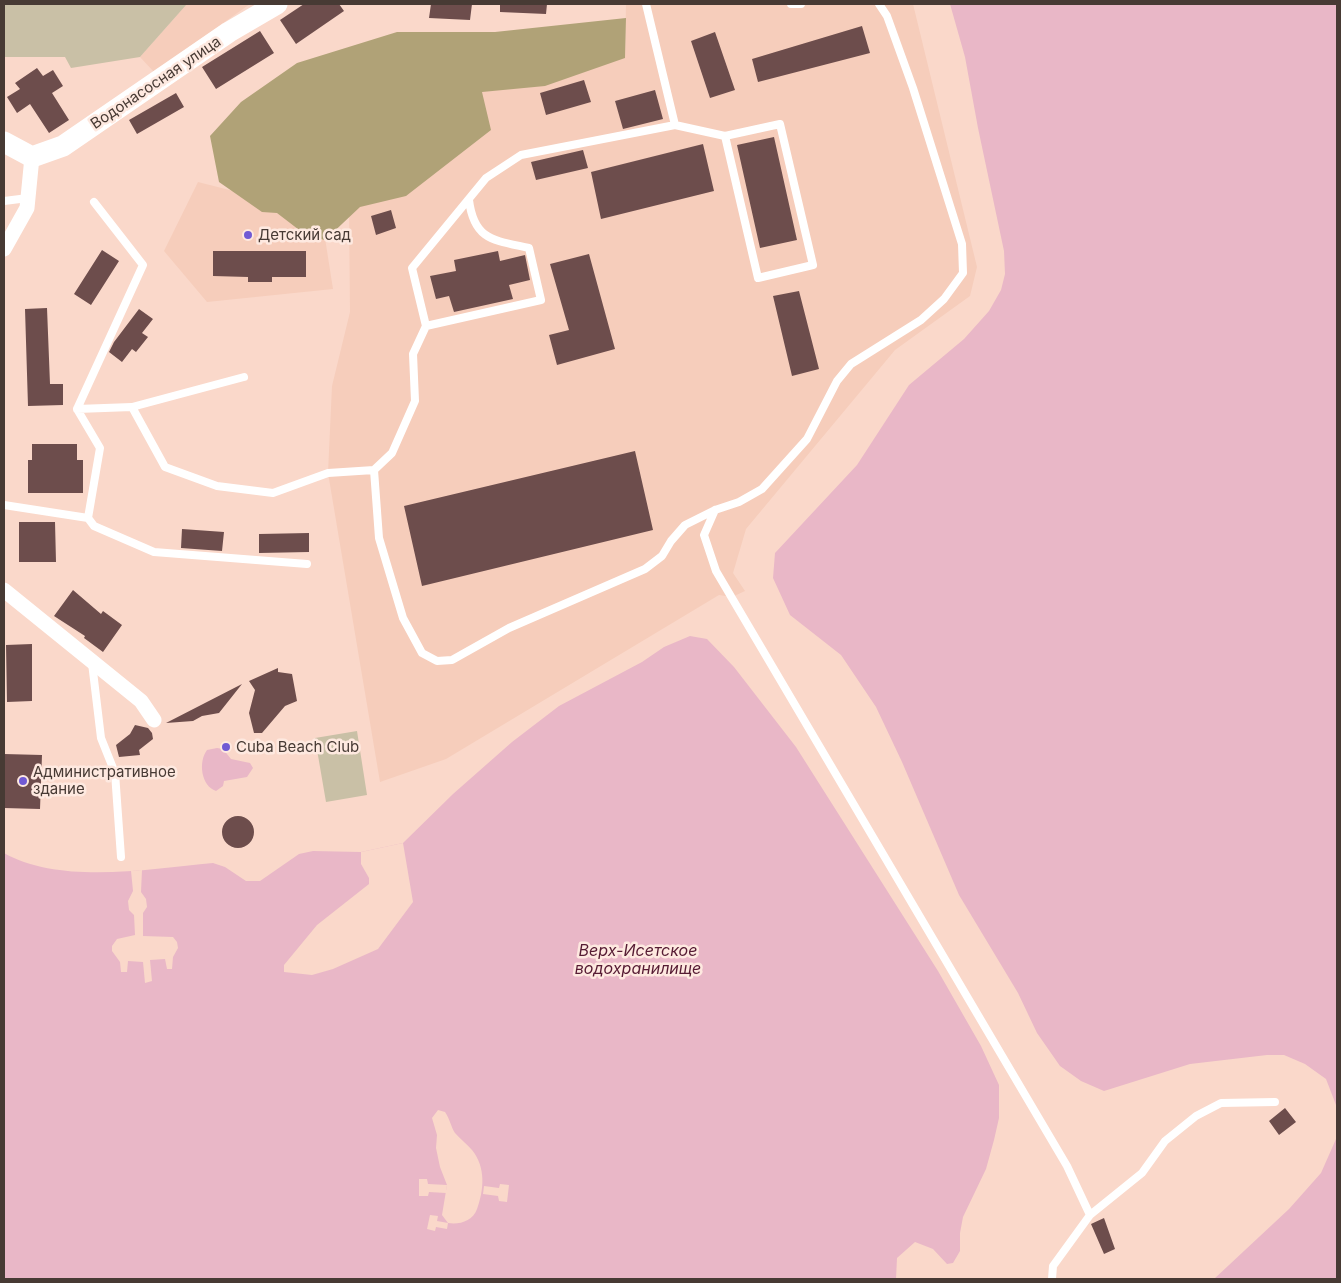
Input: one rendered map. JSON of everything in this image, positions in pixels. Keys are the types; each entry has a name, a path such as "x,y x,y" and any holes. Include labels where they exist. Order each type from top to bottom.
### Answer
{"street":[{"name":"Водонасосная улица","path":"32,157 63,146 229,32 277,4"},
{"path":"4,142 32,157 27,208 4,249"},
{"path":"4,590 141,701 154,720"}],"lane":[{"path":"646,4 675,125"},
{"path":"791,4 801,4"},
{"path":"374,470 379,538 403,618 422,653 436,662 452,660 510,628 645,569 662,556 671,540 685,525 715,510 740,502 762,489 807,439 837,380 851,364 921,320 944,299 963,273 962,244 939,170 887,16 879,4"},
{"path":"132,407 165,467 217,486 273,493 328,473 374,470 392,453 416,401 413,354 426,326 412,268 486,178 521,155 675,125 725,136 780,124 813,265 758,278 725,136"},
{"path":"4,201 28,198"},
{"path":"426,326 541,300 529,248 500,242 478,230 471,216 469,200"},
{"path":"77,409 143,265 94,202"},
{"path":"77,409 132,407 244,378"},
{"path":"77,409 100,448 88,518"},
{"path":"4,505 88,518 94,526 154,552 307,564"},
{"path":"715,510 704,536 716,571 1068,1166 1090,1215"},
{"path":"92,661 101,738 116,773 121,857"},
{"path":"1052,1279 1053,1266 1090,1215 1142,1173 1165,1141 1196,1116 1221,1103 1275,1102"}],"shaded area":[{"path":"4,4 187,4 140,57 71,68 65,57 4,57"},
{"path":"187,4 250,4 154,72 140,57"},
{"path":"626,4 913,4 977,267 970,296 895,350 746,529 733,573 745,591 732,597 719,595 446,759 380,782 328,473 332,386 350,312 349,207 455,72 625,58"},
{"path":"626,18 625,58 545,86 482,92 491,130 406,196 360,207 325,240 307,236 277,213 262,212 219,182 210,136 241,102 297,63 397,32 495,32"},
{"name":"Детский сад","path":"198,182 257,197 322,219 333,289 207,302 164,251"},
{"path":"357,731 367,795 326,802 315,738"}],"water":[{"path":"950,4 1337,4 1337,1279 1214,1279 1289,1209 1321,1173 1336,1139 1336,1105 1326,1079 1305,1064 1284,1055 1267,1055 1190,1064 1104,1091 1081,1081 1060,1066 1037,1033 1018,993 959,895 902,762 876,707 841,655 790,615 773,578 775,553 857,465 909,385 964,339 989,311 1001,290 1005,274 1004,251 965,57"},
{"name":"Верх-Исетское водохранилище","path":"690,636 707,639 734,667 796,747 938,971 981,1046 999,1085 999,1118 986,1169 963,1217 960,1233 960,1251 953,1263 947,1264 933,1249 915,1242 897,1258 896,1279 4,1279 4,853 26,863 51,869 78,872 134,871 213,863 225,867 246,881 260,881 299,854 313,851 361,852 403,843 453,794 512,742 559,706 642,662 664,647","holes":["438,1110 445,1112 455,1133 477,1157 482,1171 481,1194 475,1213 469,1219 457,1223 448,1223 442,1215 447,1185 440,1167 436,1148 437,1135 432,1118"]},
{"path":"223,749 231,759 250,763 253,768 247,777 224,781 223,786 216,791 204,779 202,761 207,750"}],"pier":[{"path":"403,843 413,902 378,949 333,969 312,975 284,972 284,965 317,925 369,884 369,878 361,864 361,852"},
{"path":"142,870 141,892 146,899 147,907 143,913 143,936 173,937 177,942 178,948 173,957 172,969 167,969 165,959 150,960 152,981 145,983 143,962 128,961 127,972 121,972 120,962 112,951 112,946 117,939 135,935 134,915 129,910 128,901 133,891 131,871"},
{"path":"419,1179 427,1179 428,1184 447,1185 446,1193 429,1192 428,1196 419,1196"},
{"path":"500,1184 509,1185 507,1202 499,1201 498,1196 483,1194 484,1186 499,1188"},
{"path":"430,1215 438,1216 437,1221 448,1223 447,1229 436,1227 435,1231 427,1229"}],"building":[{"path":"304,4 339,4 344,11 296,44 280,20"},
{"path":"431,4 472,4 470,20 429,18"},
{"path":"500,4 547,4 546,14 500,12"},
{"path":"862,26 870,53 758,82 752,59"},
{"path":"260,31 274,53 216,89 202,67"},
{"path":"715,32 735,90 710,98 691,41"},
{"path":"37,68 43,76 53,70 63,86 52,93 69,120 49,133 30,104 17,113 7,97 20,89 15,83"},
{"path":"584,80 591,102 546,115 540,93"},
{"path":"655,90 663,119 623,129 615,101"},
{"path":"176,93 184,107 137,134 129,120"},
{"path":"774,137 797,240 760,248 737,145"},
{"path":"703,144 714,191 601,219 591,172"},
{"path":"583,150 588,168 536,180 531,162"},
{"path":"391,210 396,228 376,235 371,216"},
{"path":"102,250 119,261 91,305 74,294"},
{"path":"213,251 306,251 306,277 272,277 272,282 248,282 248,277 213,276"},
{"path":"498,251 500,261 525,255 530,280 509,285 513,299 454,312 449,296 436,299 430,276 456,271 454,260"},
{"path":"589,254 615,349 557,365 549,335 569,330 550,264"},
{"path":"799,291 819,369 792,376 773,296"},
{"path":"47,308 50,384 63,384 63,405 28,406 25,309"},
{"path":"139,309 153,319 142,333 148,337 136,352 132,349 122,362 109,352 114,342"},
{"path":"32,444 77,444 77,460 83,460 83,493 28,493 28,460 32,460"},
{"path":"635,451 653,530 422,586 404,506"},
{"path":"19,522 55,522 56,562 19,562"},
{"path":"182,529 224,532 222,551 181,548"},
{"path":"309,533 309,552 259,553 259,534"},
{"path":"73,590 101,614 103,611 122,625 103,652 84,638 85,636 54,616"},
{"path":"32,644 32,701 7,702 6,645"},
{"path":"278,668 278,672 292,674 297,701 285,706 262,733 254,733 249,713 255,690 249,681"},
{"path":"242,684 219,713 202,716 193,721 166,723"},
{"path":"135,725 148,728 152,733 153,739 139,750 140,755 119,757 116,745 130,734"},
{"name":"Административное здание","path":"4,754 42,755 40,809 4,808"},
{"path":"238,816 244,817 249,821 253,826 253,838 249,843 244,847 238,848 232,847 227,843 223,838 222,832 223,826 227,821 232,817"},
{"path":"1285,1108 1296,1122 1279,1135 1269,1121"},
{"path":"1104,1218 1115,1249 1104,1254 1091,1224"}],"place":[{"name":"Детский сад","path":"248,235"},
{"name":"Cuba Beach Club","path":"226,747"},
{"name":"Административное здание","path":"23,781"}]}
